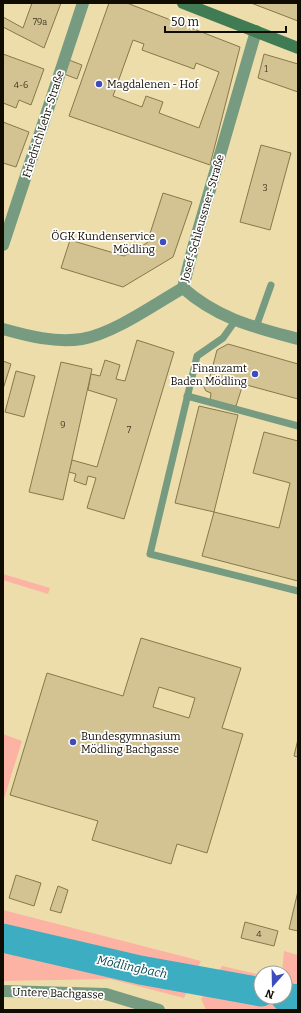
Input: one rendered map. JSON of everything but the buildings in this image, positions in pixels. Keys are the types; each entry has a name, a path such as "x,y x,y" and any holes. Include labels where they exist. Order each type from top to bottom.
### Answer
{"street":[{"name":"Friedrich Lehr-Straße","path":"3,245 83,3"},
{"path":"183,3 298,48"},
{"name":"Josef-Schleussner-Straße","path":"3,329 32,338 54,340 82,339 115,327 183,288 195,241 256,32"},
{"path":"183,288 197,301 235,321 298,338"},
{"name":"Untere Bachgasse","path":"3,991 106,994 159,1010"}],"lane":[{"path":"256,327 271,285"},
{"path":"235,321 223,338 197,356 150,554 298,592"},
{"path":"187,396 298,426"}],"shaded area":[{"path":"3,574 50,588 48,594 3,580"},
{"path":"3,734 22,741 3,802"},
{"path":"3,910 201,961 184,998 110,979 3,981"},
{"path":"284,951 298,955 298,1010 206,1010 201,999 222,966 253,973 253,1005 293,1005 293,965 283,965"}],"waterway":[{"name":"Mödlingbach","path":"3,938 140,970 253,991"},
{"name":"Mödlingbach","path":"293,998 298,999"}],"place":[{"name":"Magdalenen - Hof","path":"99,84"},
{"name":"ÖGK Kundenservice Mödling","path":"163,242"},
{"name":"Finanzamt Baden Mödling","path":"255,374"},
{"name":"Bundesgymnasium Mödling Bachgasse","path":"73,742"}]}
